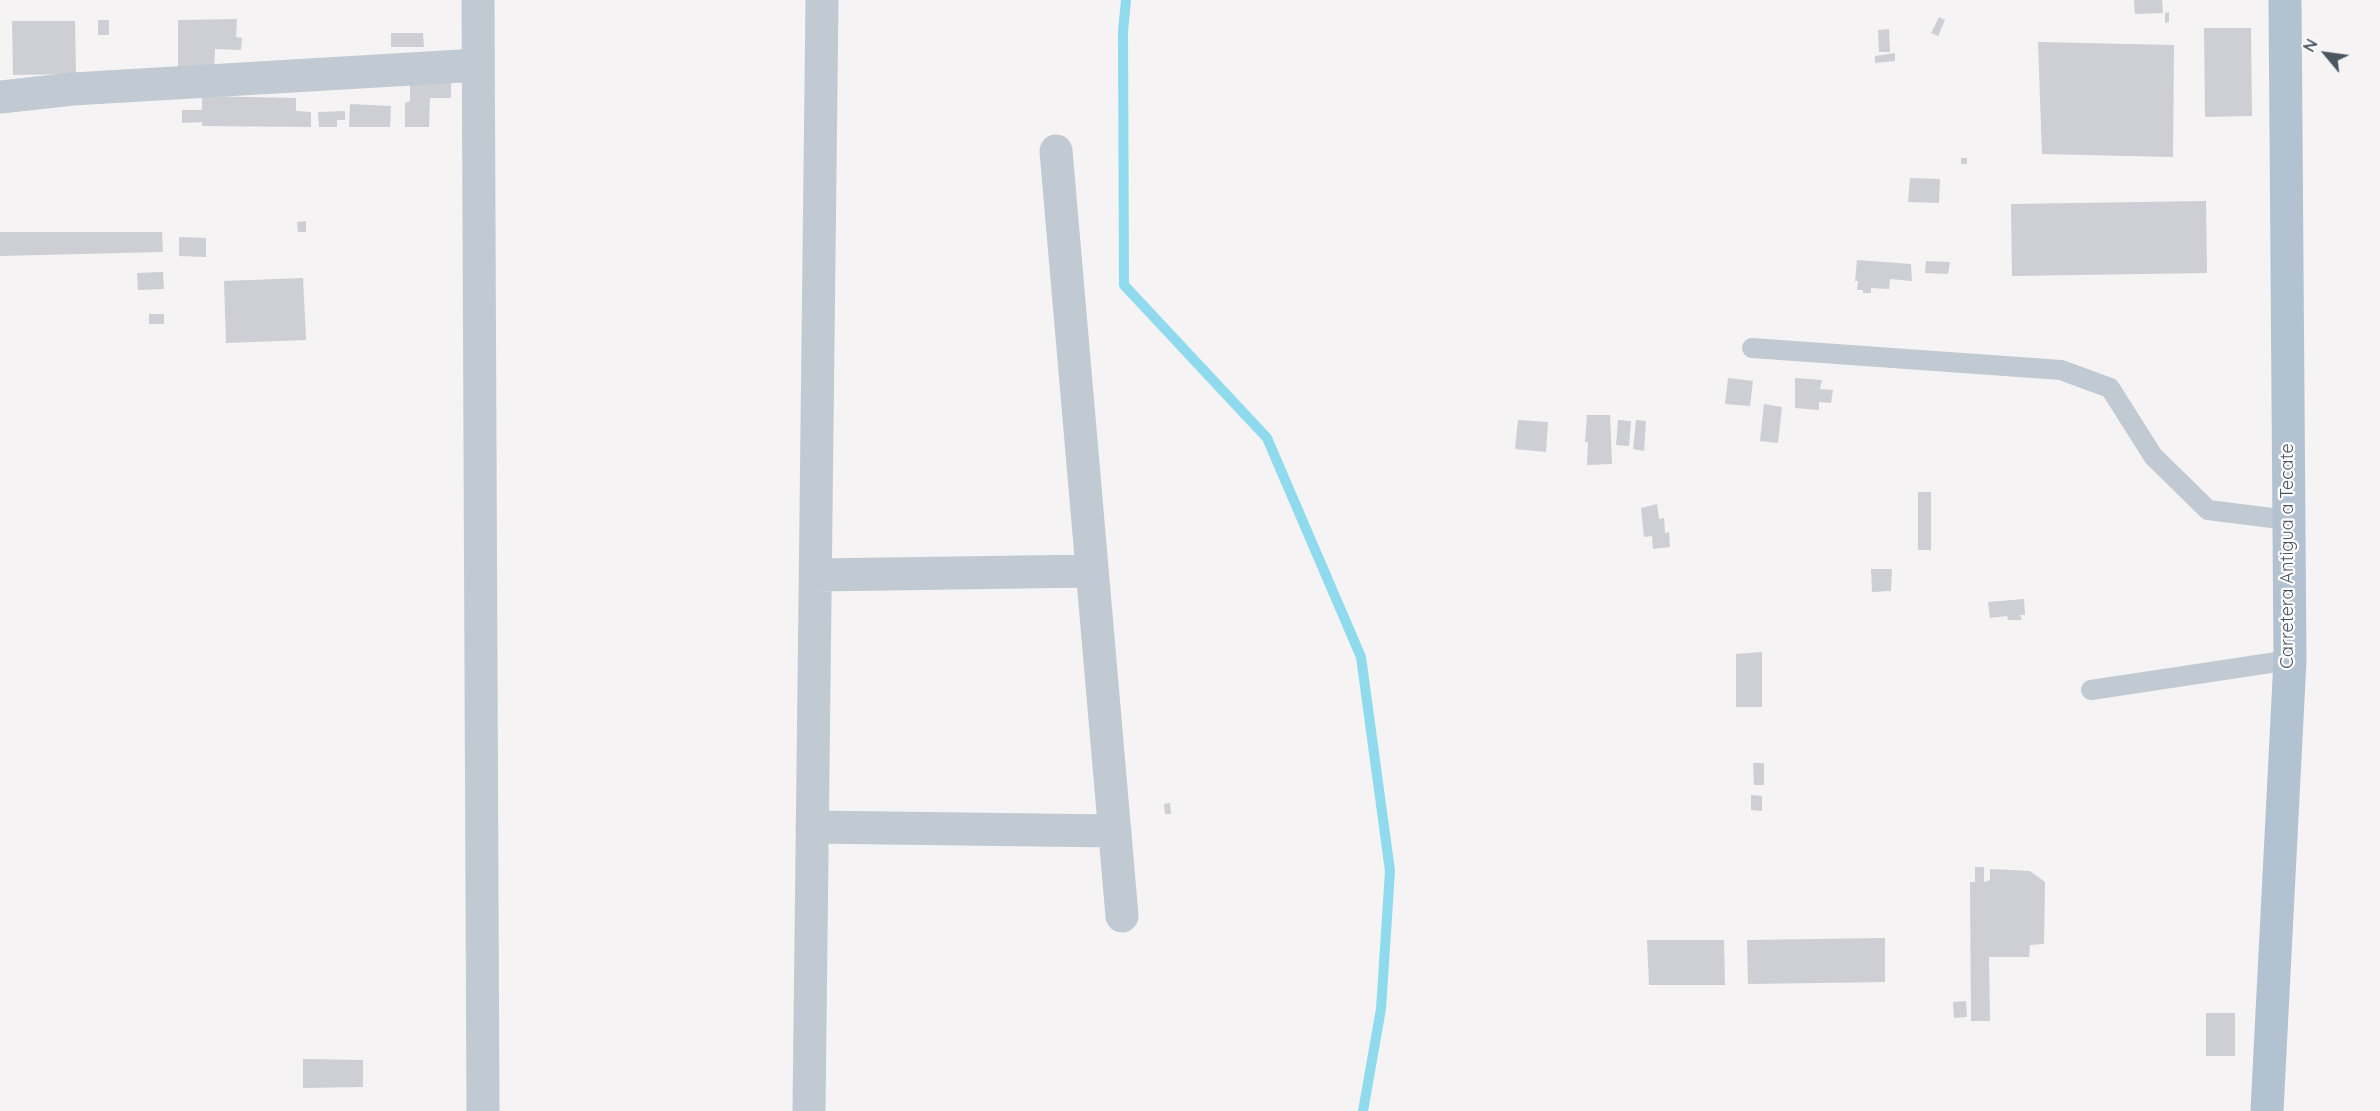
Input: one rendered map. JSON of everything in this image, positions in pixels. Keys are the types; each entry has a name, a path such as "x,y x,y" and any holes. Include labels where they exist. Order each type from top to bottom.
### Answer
{"main road":[{"name":"Carretera Antigua a Tecate","path":"2267,1111 2289,660 2285,0"}],"street":[{"path":"478,0 483,1111"},
{"path":"809,1111 822,0"},
{"path":"0,98 73,89 478,66"},
{"path":"1056,150 1122,916"},
{"path":"816,575 1092,571"},
{"path":"812,827 1114,831"}],"lane":[{"path":"1752,348 2061,370 2110,388 2153,456 2208,510 2288,520"},
{"path":"2091,690 2289,660"}],"building":[{"path":"2134,0 2162,0 2163,13 2135,14"},
{"path":"2169,12 2169,22 2165,23 2165,13"},
{"path":"1939,17 1945,20 1938,36 1931,33"},
{"path":"237,19 236,37 242,38 241,50 215,49 214,73 178,72 178,20"},
{"path":"98,20 109,20 109,35 98,35"},
{"path":"12,21 75,21 76,74 13,75"},
{"path":"2204,28 2251,28 2252,116 2205,117"},
{"path":"1889,29 1890,52 1879,52 1878,30"},
{"path":"391,33 423,33 424,47 391,47"},
{"path":"2038,42 2174,45 2173,157 2042,154"},
{"path":"1895,53 1895,61 1875,63 1875,56"},
{"path":"410,71 451,71 451,98 430,98 429,127 405,127 405,103 410,101"},
{"path":"202,96 296,98 296,111 311,112 311,127 202,126 202,122 182,123 182,110 202,110"},
{"path":"350,104 391,106 390,127 349,127"},
{"path":"345,111 345,120 337,120 337,127 319,127 318,112"},
{"path":"1961,158 1967,158 1967,164 1961,164"},
{"path":"1910,178 1940,179 1939,203 1908,202"},
{"path":"2206,201 2207,273 2012,276 2011,204"},
{"path":"306,221 306,232 298,232 297,222"},
{"path":"0,232 162,232 163,252 0,256"},
{"path":"179,237 206,238 206,257 179,256"},
{"path":"1857,260 1911,264 1912,281 1890,279 1889,289 1871,288 1871,293 1863,293 1863,290 1857,290 1858,281 1855,281"},
{"path":"1926,261 1950,262 1948,274 1925,273"},
{"path":"163,272 164,289 138,290 137,273"},
{"path":"303,278 306,340 226,343 224,281"},
{"path":"149,314 164,314 164,324 149,324"},
{"path":"1728,378 1753,381 1750,406 1725,404"},
{"path":"1795,378 1822,380 1820,389 1833,390 1831,403 1819,402 1819,410 1795,408"},
{"path":"1764,404 1782,407 1778,443 1760,441"},
{"path":"1587,415 1610,415 1612,464 1587,465 1588,442 1585,442"},
{"path":"1518,420 1548,422 1546,452 1515,449"},
{"path":"1618,420 1631,421 1629,446 1616,445"},
{"path":"1636,420 1646,421 1644,451 1633,449"},
{"path":"1918,492 1931,492 1931,550 1918,550"},
{"path":"1657,504 1659,519 1664,518 1665,533 1669,532 1670,547 1653,549 1652,536 1644,537 1641,508"},
{"path":"1871,569 1892,569 1891,591 1872,592"},
{"path":"2024,599 2025,615 2020,615 2022,620 2008,620 2007,616 1990,618 1988,602"},
{"path":"1762,652 1762,707 1736,707 1736,654"},
{"path":"1753,763 1764,763 1764,785 1754,785"},
{"path":"1751,795 1762,796 1762,811 1751,810"},
{"path":"1170,803 1171,814 1165,814 1164,804"},
{"path":"1975,867 1984,867 1984,882 1990,880 1990,869 2030,871 2045,882 2044,944 2030,945 2029,957 1989,957 1990,1021 1971,1021 1970,882 1975,882"},
{"path":"1885,938 1885,982 1748,984 1747,940"},
{"path":"1647,940 1724,940 1725,985 1649,985"},
{"path":"1966,1001 1967,1017 1954,1018 1953,1002"},
{"path":"2206,1013 2235,1013 2235,1056 2206,1056"},
{"path":"303,1059 363,1060 363,1087 303,1088"}],"waterway":[{"path":"1126,0 1123,31 1124,285 1267,438 1361,657 1390,871 1381,1009 1363,1111"}]}
